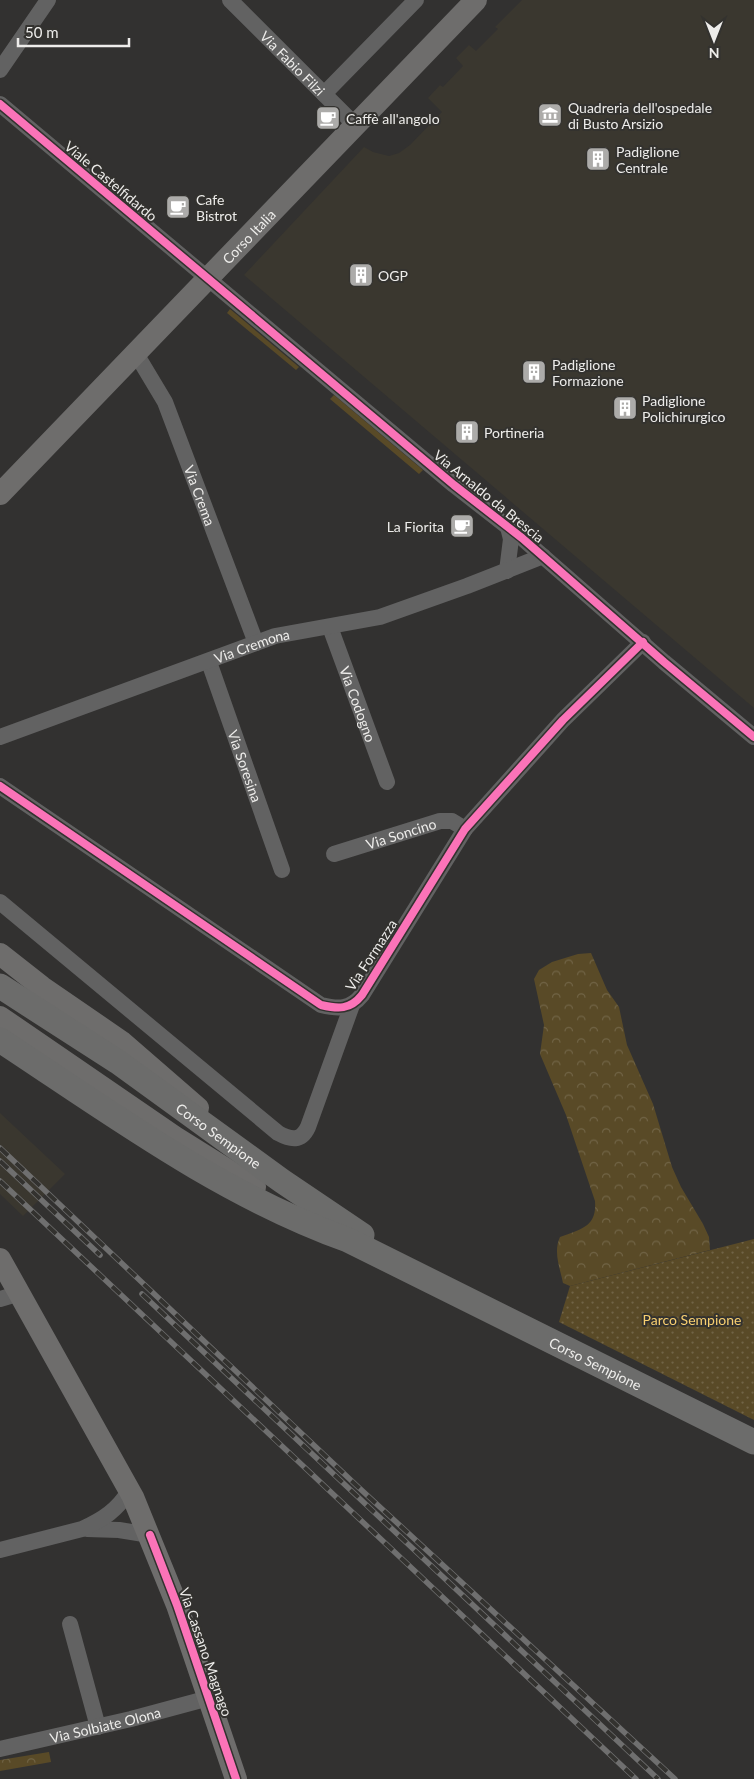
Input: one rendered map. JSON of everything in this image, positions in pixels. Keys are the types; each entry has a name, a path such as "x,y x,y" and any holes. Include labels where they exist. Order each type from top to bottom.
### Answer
{"main road":[{"name":"Corso Sempione","path":"2,986 118,1062 282,1181 438,1284"},
{"name":"Corso Sempione","path":"0,1040 171,1152 301,1223 348,1240 754,1442"}],"street":[{"path":"0,70 48,0"},
{"name":"Via Fabio Filzi","path":"230,0 355,125"},
{"path":"324,94 416,0"},
{"name":"Corso Italia","path":"0,494 476,0"},
{"name":"Viale Castelfidardo","path":"0,104 207,278"},
{"name":"Via Arnaldo da Brescia","path":"207,278 472,500 522,538 754,737"},
{"name":"Via Crema","path":"135,352 165,402 256,643"},
{"path":"507,571 511,539 508,527"},
{"name":"Via Cremona","path":"0,737 289,632 330,627 380,617 543,556"},
{"name":"Via Codogno","path":"330,627 387,782"},
{"name":"Via Formazza","path":"0,786 321,1005 333,1008 352,1006 362,995 465,829 552,731 643,642"},
{"name":"Via Soresina","path":"209,662 282,870"},
{"name":"Via Soncino","path":"334,854 440,821 452,821 465,829"},
{"path":"0,902 278,1133 288,1139 297,1139 304,1136 352,1006"},
{"path":"0,954 47,990 122,1042 282,1181"},
{"path":"0,1017 212,1161 348,1240"},
{"name":"Via Cassano Magnago","path":"0,1259 10,1296 130,1490 150,1535 236,1779"},
{"path":"0,1550 82,1529 115,1511 130,1490"},
{"path":"82,1529 108,1529 150,1535"},
{"path":"70,1624 98,1727"},
{"name":"Via Solbiate Olona","path":"0,1749 98,1727 209,1698"}],"shaded area":[{"path":"522,0 754,0 754,708 244,275 364,147 373,152 389,156 399,153 410,145 442,112 428,98 440,85 443,87 463,66 456,58 469,45 476,51 498,29 495,27"},
{"path":"0,1113 65,1174 23,1216 0,1194"}],"green space":[{"path":"230,309 299,367 296,370 227,313"},
{"path":"334,395 423,470 419,474 330,399"},
{"path":"591,953 607,990 619,1007 627,1045 653,1104 672,1167 709,1237 710,1250 570,1286 563,1283 558,1260 558,1243 560,1237 581,1229 590,1222 595,1210 595,1201 566,1115 540,1054 544,1025 534,979 539,970 552,962 578,954"},
{"name":"Parco Sempione","path":"754,1239 754,1420 559,1322 570,1286"},
{"path":"49,1752 51,1762 0,1771 0,1760"}],"railway":[{"path":"0,1148 356,1485 675,1779"},
{"path":"0,1161 100,1255"},
{"path":"0,1181 636,1779"},
{"path":"142,1294 658,1779"}],"cycle path":[{"path":"0,104 454,485 522,538 664,662 754,737"},
{"path":"0,786 321,1005 333,1007 348,1006 362,995 465,829 563,720 643,642"},
{"path":"150,1535 177,1605 236,1779"}],"place":[{"name":"Quadreria dell'ospedale di Busto Arsizio","path":"550,115"},
{"name":"Caffè all'angolo","path":"328,118"},
{"name":"Padiglione Centrale","path":"598,159"},
{"name":"Cafe Bistrot","path":"178,207"},
{"name":"OGP","path":"361,275"},
{"name":"Padiglione Formazione","path":"534,372"},
{"name":"Padiglione Polichirurgico","path":"625,408"},
{"name":"Portineria","path":"467,432"},
{"name":"La Fiorita","path":"462,526"}]}
